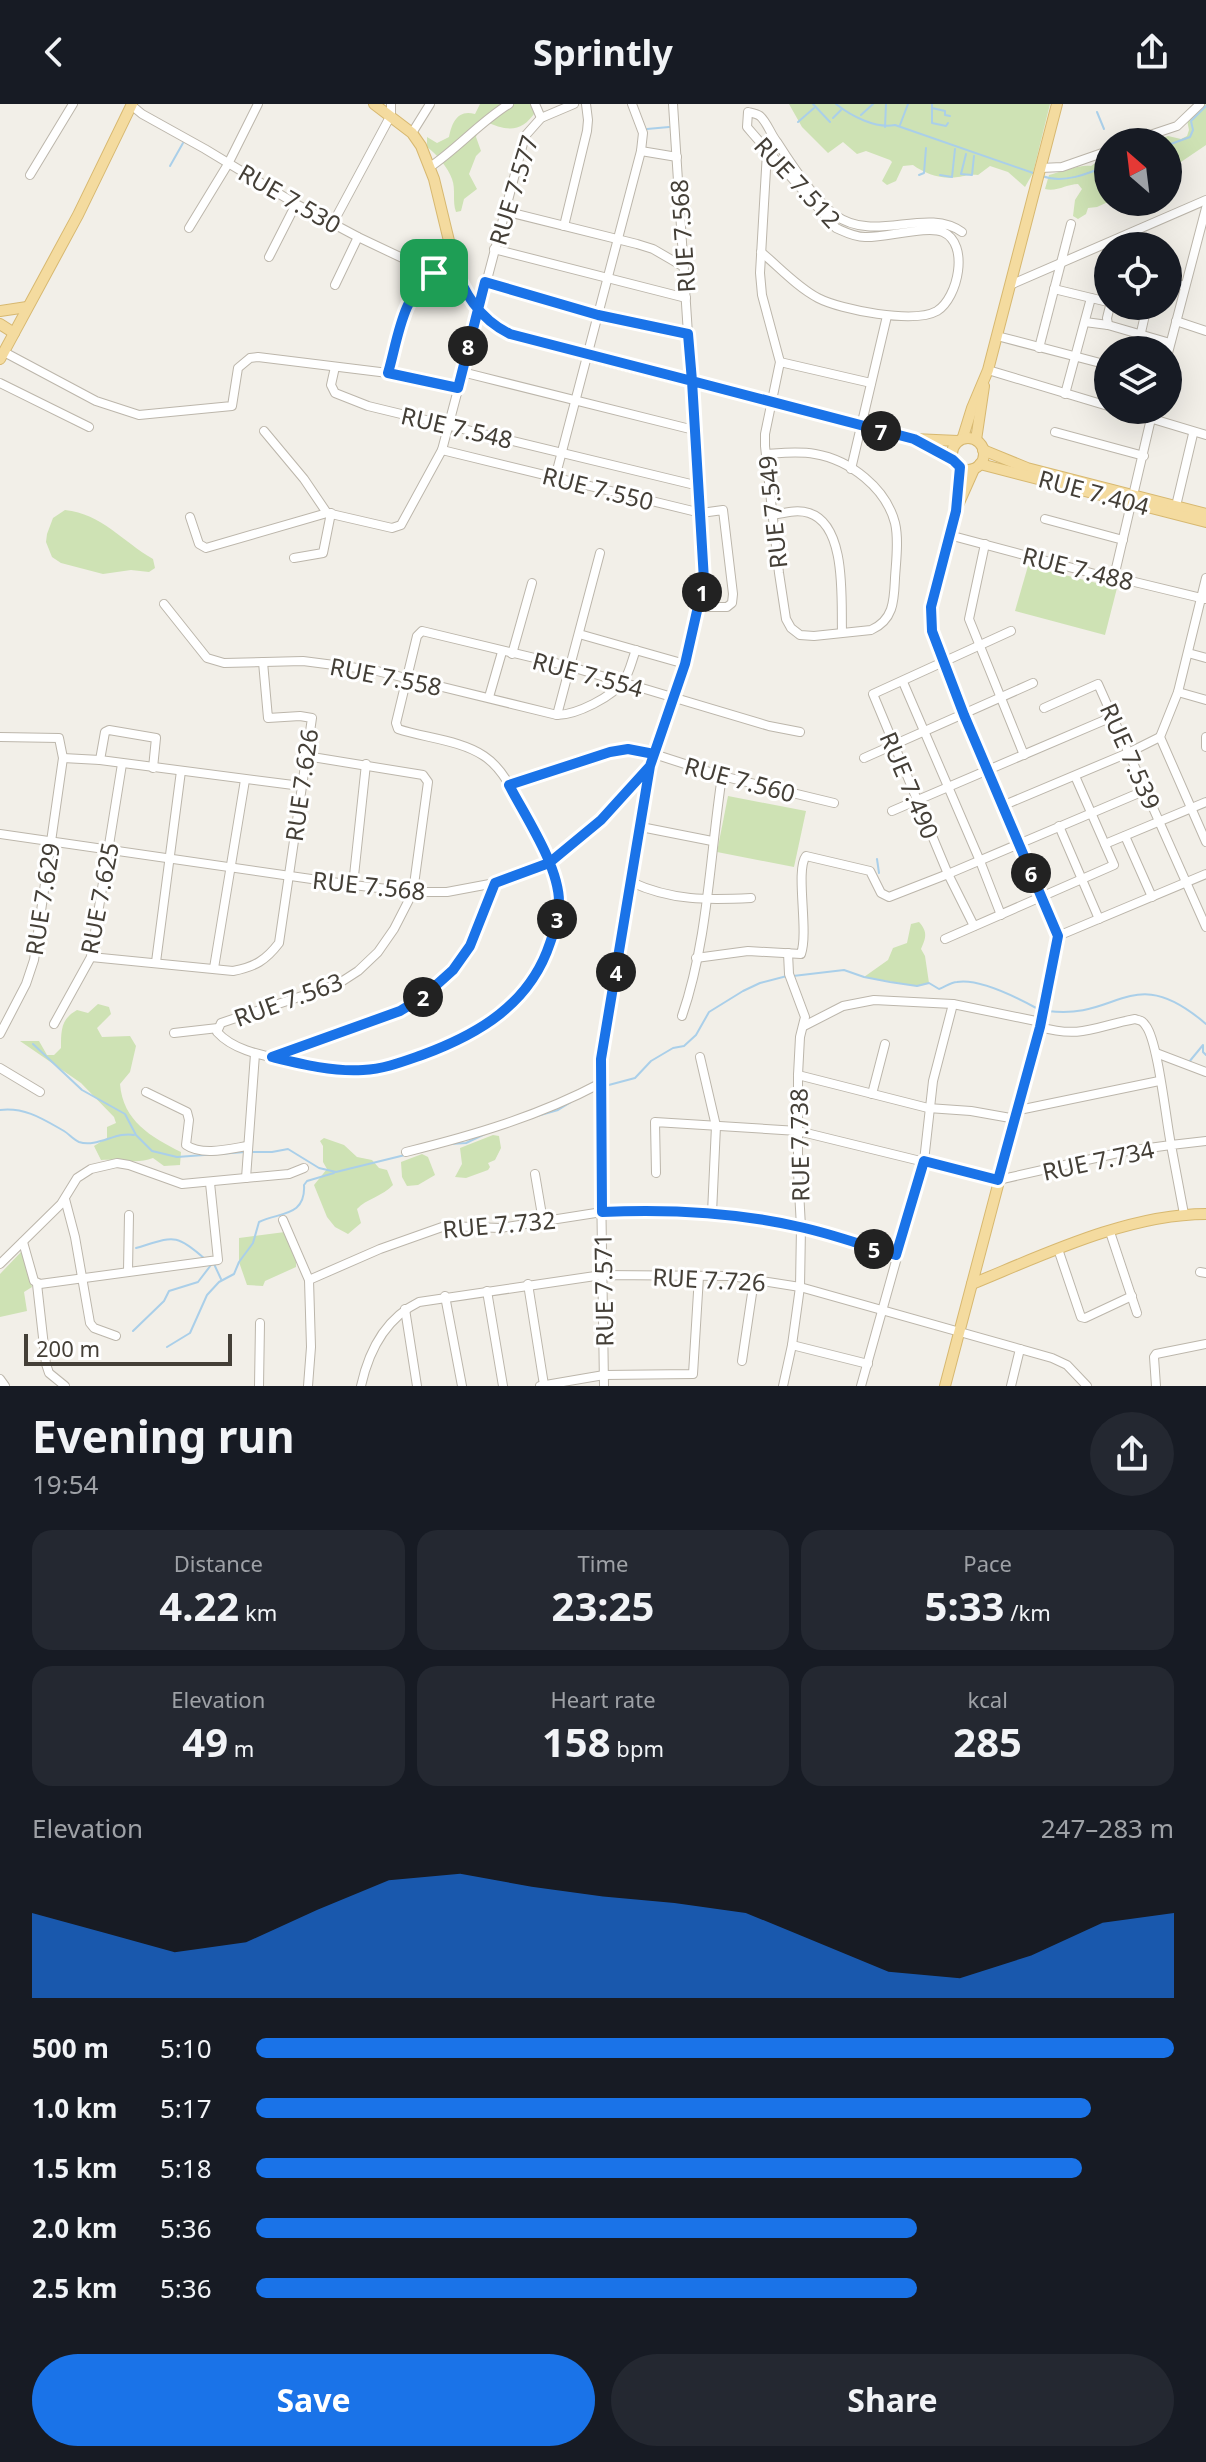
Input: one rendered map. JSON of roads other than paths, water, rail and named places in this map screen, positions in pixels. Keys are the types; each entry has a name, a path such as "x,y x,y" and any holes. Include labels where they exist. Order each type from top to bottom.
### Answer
{"main road":[{"path":"374,104 391,109 412,133 430,167 458,278 488,321 510,334 588,356 914,439 957,464"},
{"path":"956,511 957,464 952,450 960,439 986,375 1057,104"},
{"path":"2,356 78,215 131,105"},
{"path":"0,311 27,307"},
{"path":"0,324 14,333"},
{"path":"945,1386 1041,1024 1058,936 987,771 932,631 930,615 949,535 956,511 977,467 986,375"},
{"name":"RUE 7.404","path":"914,439 960,439 980,445 1027,468 1206,522"},
{"name":"RUE 7.404","path":"957,464 1206,514"},
{"path":"972,1284 1058,1249 1110,1232 1184,1214 1206,1214"}],"street":[{"path":"30,175 73,104"},
{"path":"189,228 228,164 258,104"},
{"path":"412,133 430,104"},
{"path":"430,167 455,150 508,104"},
{"path":"535,104 541,118"},
{"name":"RUE 7.577","path":"190,517 199,544 206,548 329,513 398,528 442,450 525,136 541,118 574,104"},
{"path":"564,226 584,144 588,120 586,104"},
{"path":"555,478 641,151 643,133 632,104"},
{"name":"RUE 7.568","path":"0,834 288,877 413,892 447,892 495,883 549,863 601,820 650,766 685,664 704,580 673,104"},
{"path":"1171,128 1200,104"},
{"name":"RUE 7.530","path":"131,105 296,204 434,273"},
{"name":"RUE 7.512","path":"747,108 747,127 827,221 850,235 865,237 936,230 951,237 959,254 955,283 945,305 922,316 887,316 818,298 761,252"},
{"name":"RUE 7.512","path":"747,108 762,117 777,143 822,201 845,221 879,228 939,223 951,225 962,232"},
{"path":"333,223 391,109"},
{"path":"641,151 677,157"},
{"name":"RUE 7.549","path":"767,152 761,252 762,295 780,362 765,434 766,454 786,619 800,635 871,630 879,627 891,611 894,599 895,524 891,511 875,487 851,469"},
{"path":"1040,171 1094,156"},
{"path":"1134,232 1206,200"},
{"path":"269,257 296,204"},
{"path":"1172,336 1206,208"},
{"path":"504,211 653,249 684,267"},
{"path":"1039,348 1071,224"},
{"path":"335,285 358,237"},
{"path":"494,249 686,298"},
{"path":"1010,285 1094,249"},
{"path":"388,373 400,325 416,288 452,260"},
{"path":"485,282 598,315 688,334"},
{"path":"1054,289 1094,299"},
{"path":"1065,394 1091,298"},
{"path":"766,454 816,454 851,469 887,316"},
{"path":"1107,320 1108,325"},
{"path":"1085,322 1140,335 1144,320"},
{"path":"1176,321 1206,331"},
{"path":"997,336 1094,362"},
{"path":"2,356 96,401 139,415 232,406 238,368 250,358 284,359 388,373 458,388"},
{"path":"780,362 871,383"},
{"name":"RUE 7.548","path":"335,367 331,385 335,393 368,406 699,486"},
{"path":"462,372 694,430"},
{"path":"986,375 1094,402"},
{"path":"0,383 89,427"},
{"path":"1114,577 1150,424"},
{"path":"1172,424 1193,434 1206,435"},
{"path":"264,431 329,513 323,553 294,558"},
{"path":"1055,432 1144,456"},
{"path":"1176,506 1193,434"},
{"name":"RUE 7.550","path":"442,450 701,513 723,510 732,603 727,607 699,607"},
{"path":"772,515 797,511 808,513 826,524 834,535 842,632"},
{"path":"1045,519 1123,540"},
{"name":"RUE 7.488","path":"949,535 1110,578 1203,598"},
{"path":"985,544 969,619 1024,755"},
{"path":"600,553 557,715 571,715 623,682 636,650"},
{"path":"1002,806 1160,737 1178,692 1206,578"},
{"path":"489,697 532,583"},
{"name":"RUE 7.558","path":"164,604 207,658 224,663 303,661 407,677 557,715"},
{"name":"RUE 7.554","path":"407,677 417,636 422,631 568,666 769,726 800,732"},
{"name":"RUE 7.490","path":"974,926 916,801 873,694 1011,631"},
{"path":"579,634 685,664"},
{"path":"1188,653 1206,658"},
{"name":"RUE 7.626","path":"91,957 233,971 250,968 266,959 279,943 312,718 268,718 263,662"},
{"name":"RUE 7.563","path":"366,764 423,775 428,782 413,892 378,952 358,971 317,993 221,1023 217,1032 255,1054 311,1066 359,1071 379,1069 441,1048 498,1018 530,984 541,966 557,922 559,899 549,863 509,785 493,763 472,749 398,729 396,723 407,677"},
{"path":"903,682 1001,915"},
{"path":"864,758 1033,683"},
{"name":"RUE 7.539","path":"1044,708 1098,684 1206,927"},
{"path":"1178,692 1206,700"},
{"path":"892,811 1112,717"},
{"path":"100,760 105,732 109,730 156,738 153,768"},
{"path":"0,737 59,738 63,758 301,786"},
{"path":"1160,737 1206,842"},
{"path":"1206,737 1206,747"},
{"name":"RUE 7.560","path":"509,785 628,749 834,803"},
{"path":"306,756 366,764 353,885"},
{"name":"RUE 7.629","path":"0,1034 34,960 63,758"},
{"name":"RUE 7.625","path":"54,1024 91,957 122,764"},
{"name":"RUE 7.571","path":"604,1386 601,1059 650,766"},
{"path":"156,962 181,771"},
{"path":"682,1016 690,991 706,900 722,776"},
{"path":"945,939 1114,865 1075,776"},
{"path":"214,968 245,780"},
{"path":"696,958 748,951 799,955 803,952 804,896 800,870 806,856 870,871 881,893 889,897 1146,790"},
{"path":"1105,844 1206,802"},
{"path":"1059,826 1099,919"},
{"path":"641,827 712,841"},
{"path":"1125,836 1152,897"},
{"path":"1058,936 1206,874"},
{"path":"631,882 655,893 706,900 751,898"},
{"path":"272,1057 400,1011 423,997 453,970 470,946 495,883"},
{"name":"RUE 7.738","path":"783,1386 800,1287 798,1075 800,1037 804,1026 803,1010 789,974 788,953"},
{"name":"RUE 7.734","path":"656,1173 655,1122 798,1131 998,1180 1127,1151 1171,1145 1156,1053 1147,1027 1135,1019 1094,1031 1070,1034 1041,1024 953,1004 874,1000 843,1006 804,1026"},
{"path":"861,1386 924,1161 928,1108 953,1004"},
{"path":"174,1033 218,1028"},
{"path":"872,1094 885,1044"},
{"path":"1156,1053 1206,1072"},
{"path":"246,1178 255,1054"},
{"path":"700,1057 716,1126 712,1213"},
{"path":"0,1068 40,1092"},
{"path":"798,1075 928,1108 1018,1115 1159,1081"},
{"path":"406,1152 477,1134 557,1106 601,1083"},
{"path":"146,1092 187,1112 188,1147 247,1151"},
{"path":"1184,1214 1171,1145 1206,1141"},
{"path":"0,1264 65,1199 77,1178 91,1169 117,1163 142,1167 168,1181 182,1184 289,1174 304,1168"},
{"path":"535,1174 543,1221"},
{"path":"37,1284 218,1260 210,1183"},
{"path":"65,1199 90,1323 94,1328 116,1336"},
{"name":"RUE 7.732","path":"309,1280 380,1249 445,1226 500,1228 602,1212 653,1210 712,1213 801,1227 896,1255"},
{"path":"128,1271 129,1215"},
{"path":"283,1220 309,1280 311,1347 308,1386"},
{"path":"1110,1232 1137,1313"},
{"path":"23,1242 37,1284 49,1373 65,1386"},
{"path":"1058,1249 1081,1317 1132,1296"},
{"name":"RUE 7.726","path":"405,1309 445,1296 602,1275 754,1280 800,1287 1052,1358 1067,1365 1087,1386"},
{"path":"528,1284 542,1386 604,1375 693,1374 699,1276"},
{"path":"742,1361 754,1280"},
{"path":"487,1291 503,1386"},
{"path":"445,1296 462,1386"},
{"path":"361,1386 377,1342 392,1319 405,1309 417,1386"},
{"path":"259,1386 260,1323"},
{"path":"1156,1386 1156,1354 1206,1344"},
{"path":"792,1345 868,1364"},
{"path":"1011,1386 1020,1349"},
{"path":"0,1379 5,1386"}],"waterway":[{"path":"813,104 830,122"},
{"path":"836,104 864,120 895,125 1036,174"},
{"path":"861,115 873,104"},
{"path":"885,127 886,104"},
{"path":"900,125 908,104"},
{"path":"932,104 932,123 946,126 948,123"},
{"path":"1182,140 1190,137 1193,130 1191,121 1206,106"},
{"path":"798,122 814,108"},
{"path":"932,108 945,111 945,115 950,116"},
{"path":"833,118 841,110"},
{"path":"1097,112 1104,128"},
{"path":"647,129 669,127"},
{"path":"170,166 183,143"},
{"path":"919,175 924,173 926,148"},
{"path":"940,175 952,177 955,149"},
{"path":"966,154 961,174 972,175 974,156"},
{"path":"1042,176 1058,179 1094,171"},
{"path":"877,859 879,873"},
{"path":"793,976 844,970 890,982 917,986 929,983 939,989 952,983 977,983 1038,1009"},
{"path":"605,1086 635,1078 651,1061 673,1048 684,1046 696,1035 709,1012 743,991 787,976"},
{"path":"1048,1011 1072,1012 1142,994 1160,996 1181,1005 1206,1024"},
{"path":"33,1044 82,1090 125,1114 136,1135 152,1151 177,1157 245,1152"},
{"path":"1189,1062 1203,1045 1206,1055"},
{"path":"537,1116 558,1110 571,1102"},
{"path":"0,1110 18,1110 34,1115 79,1142 93,1143 121,1135 134,1135"},
{"path":"450,1144 466,1143 485,1134"},
{"path":"252,1152 288,1149 319,1168 336,1172 405,1155"},
{"path":"167,1347 190,1333 207,1295 219,1282 234,1274 253,1243 259,1222 290,1212 301,1203 307,1181 334,1173"},
{"path":"136,1248 173,1239 187,1244 205,1259"},
{"path":"214,1264 221,1279"},
{"path":"133,1331 164,1301 169,1291 198,1282 211,1265"}]}
